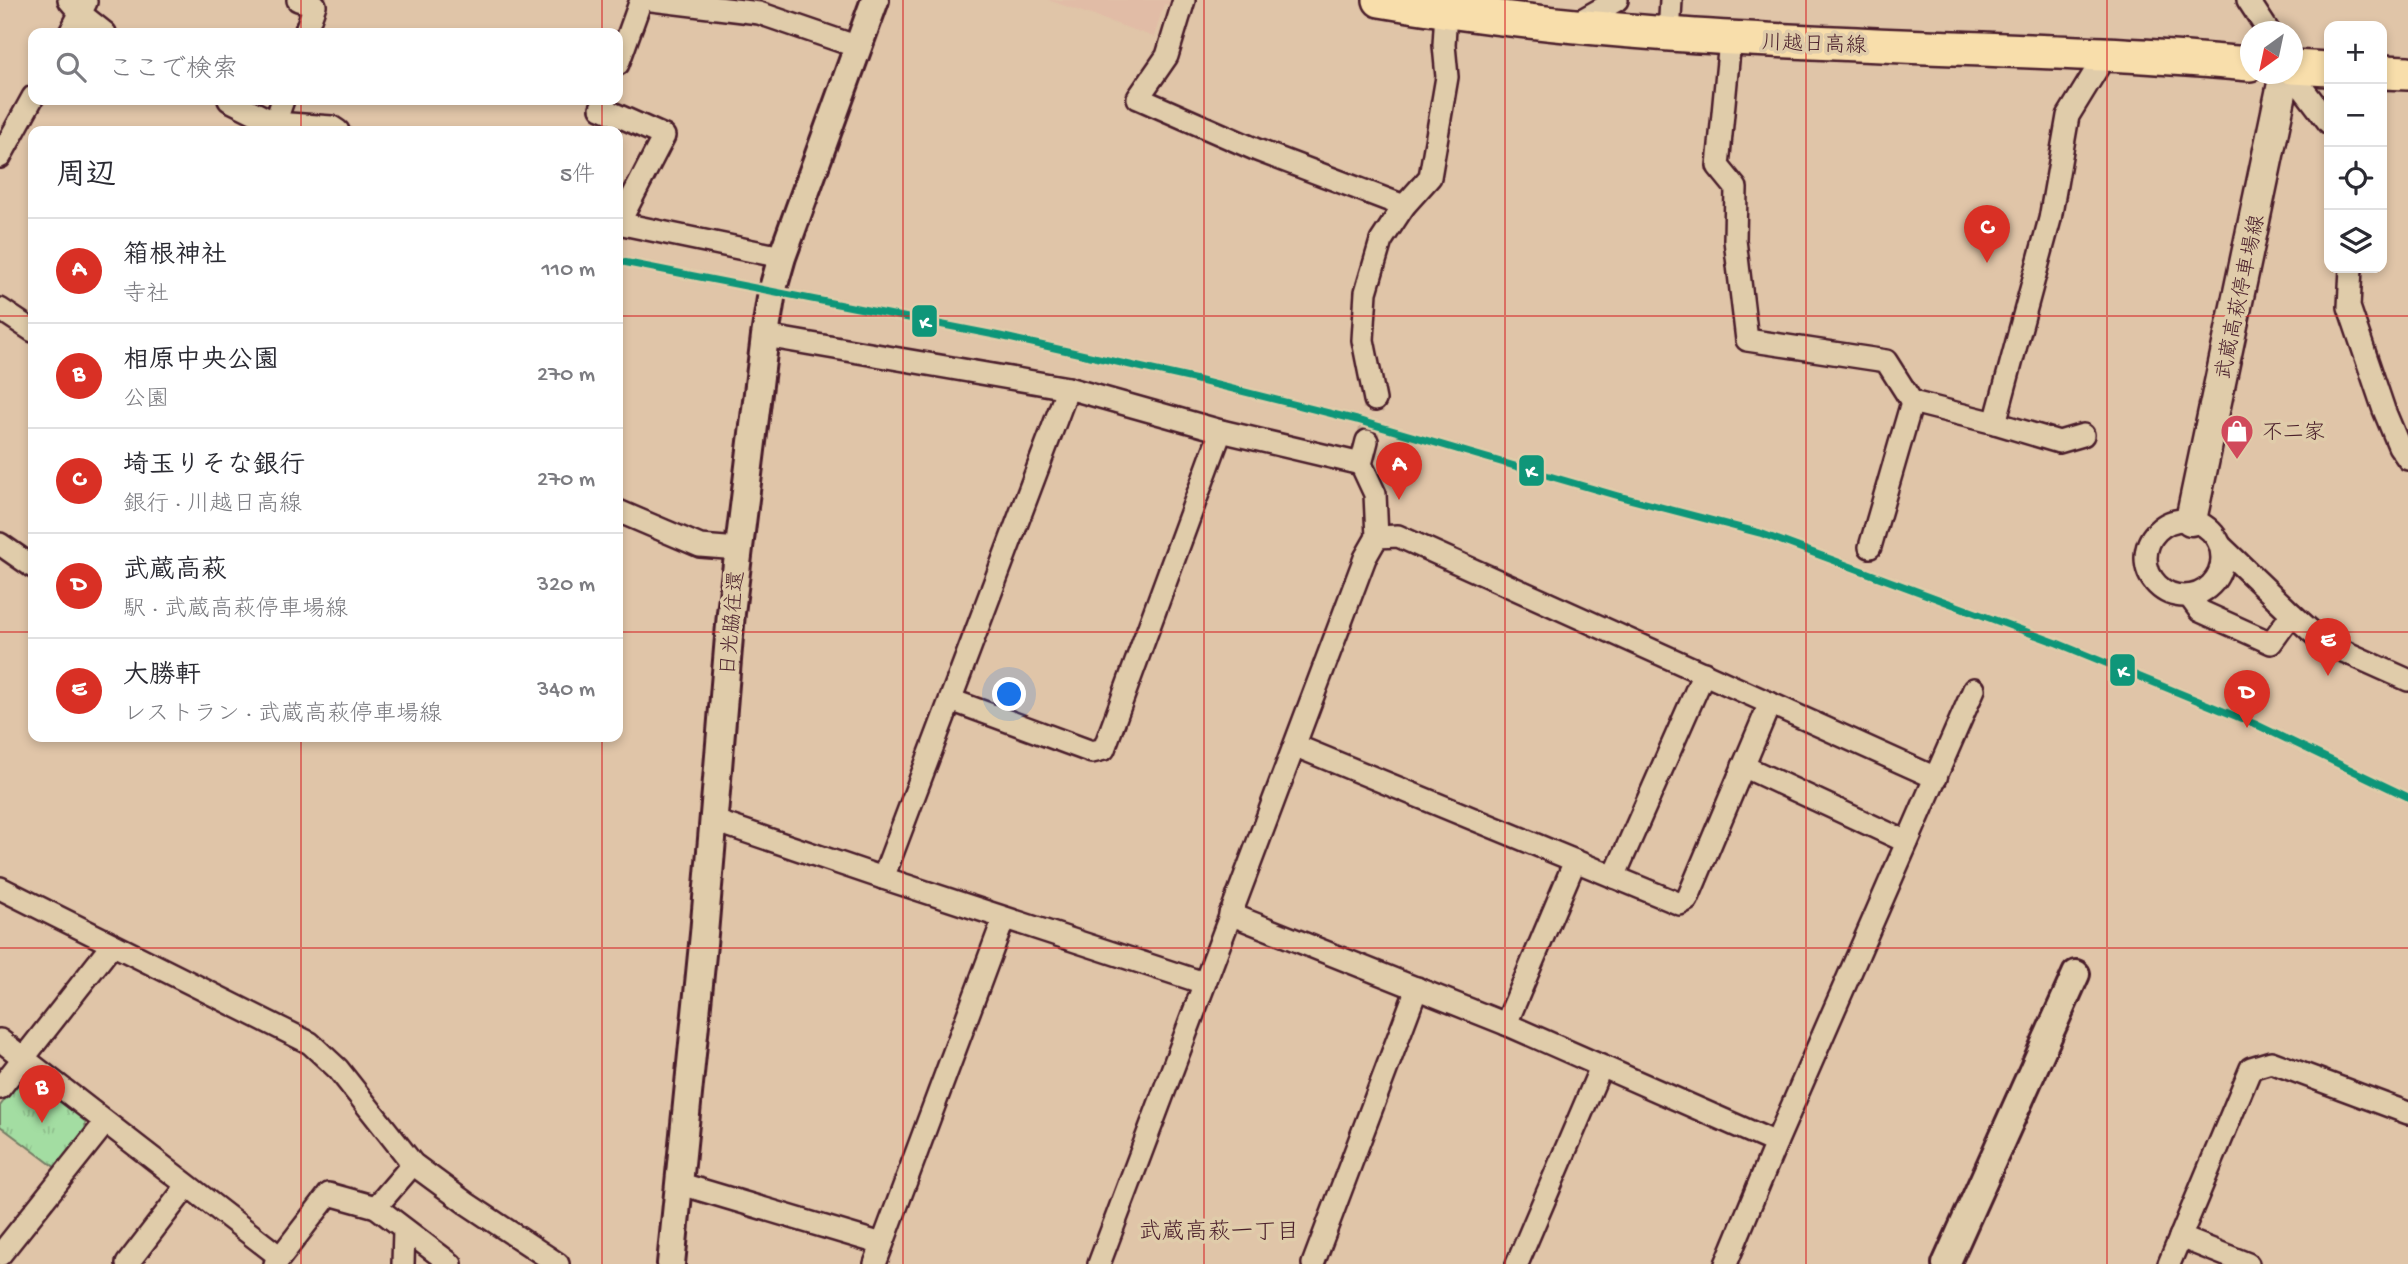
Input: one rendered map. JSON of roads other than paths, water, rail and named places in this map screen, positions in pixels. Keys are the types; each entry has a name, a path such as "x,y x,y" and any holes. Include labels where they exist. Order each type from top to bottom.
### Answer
{"main road":[{"name":"川越日高線","path":"1380,0 1571,27 1730,40 2106,54 2240,63"},
{"path":"2303,68 2324,69"},
{"path":"2387,72 2408,73"},
{"name":"武蔵高萩停車場線","path":"2191,520 2283,84"}],"street":[{"path":"298,0 314,5 307,28"},
{"path":"623,50 641,0"},
{"path":"652,0 759,13 858,47"},
{"name":"日光脇往還","path":"671,1264 715,821 731,613 772,292 782,257 875,0"},
{"path":"1184,0 1167,56 1138,99 1257,150 1404,206"},
{"path":"1571,27 1617,0"},
{"path":"1669,35 1671,0"},
{"path":"2248,0 2262,21"},
{"path":"72,28 79,5 100,28"},
{"path":"1375,400 1363,340 1366,292 1381,241 1404,206 1430,177 1447,77 1444,45 1432,6"},
{"path":"1730,40 1718,166 1735,188 1735,240 1747,340 1886,361 1912,402 2059,442 2083,435"},
{"path":"1995,423 2050,219 2068,116 2106,54"},
{"path":"2300,84 2324,116"},
{"path":"0,158 29,105"},
{"path":"239,105 275,122 321,126"},
{"path":"275,122 281,105"},
{"path":"602,105 601,108 664,135 623,213"},
{"path":"623,224 782,257"},
{"path":"2351,273 2349,307 2384,410 2405,449"},
{"path":"0,309 28,328"},
{"path":"765,336 1068,388 1221,431 1361,464"},
{"path":"883,878 1068,388"},
{"path":"1870,547 1912,402"},
{"path":"951,701 1092,752 1104,749 1221,431"},
{"path":"1099,1264 1366,558 1377,537 1375,494 1361,464 1367,441"},
{"path":"623,513 700,546 739,550"},
{"path":"2221,546 2221,568 2216,578 2200,593 2189,596 2165,591 2155,583 2149,573 2147,548 2151,537 2160,528 2171,521 2191,520 2206,526 2221,546 2323,642 2408,680"},
{"path":"1377,537 1398,536 1936,778"},
{"path":"0,544 28,564"},
{"path":"2189,596 2200,611 2271,643 2292,614"},
{"path":"1614,877 1704,673"},
{"path":"1726,1264 1974,689"},
{"path":"1296,746 1680,904 1687,901 1770,703"},
{"path":"1743,766 1907,842"},
{"path":"715,821 1204,983"},
{"path":"1506,1024 1575,861"},
{"path":"0,888 310,1043 338,1069 413,1164 558,1264"},
{"path":"1230,914 1506,1024 1776,1143"},
{"path":"681,1184 878,1254 1004,918"},
{"path":"0,1088 112,945"},
{"path":"1946,1264 2076,974"},
{"path":"1313,1264 1417,988"},
{"path":"0,1040 187,1186 277,1261 329,1194 376,1207 451,1264"},
{"path":"2169,1264 2251,1068 2271,1062 2408,1113"},
{"path":"1517,1264 1601,1067"},
{"path":"0,1255 105,1123"},
{"path":"376,1207 413,1164"},
{"path":"127,1264 187,1186"},
{"path":"403,1264 404,1230"},
{"path":"2180,1237 2248,1264"}],"tunnel":[{"path":"1367,441 1375,400"}],"place":[{"name":"埼玉りそな銀行","path":"1987,263"},
{"name":"不二家","path":"2237,461"},
{"name":"箱根神社","path":"1399,500"},
{"name":"大勝軒","path":"2328,676"},
{"name":"武蔵高萩","path":"2247,728"},
{"name":"相原中央公園","path":"42,1123"}],"district":[{"name":"武蔵高萩一丁目","path":"1219,1230"}]}
